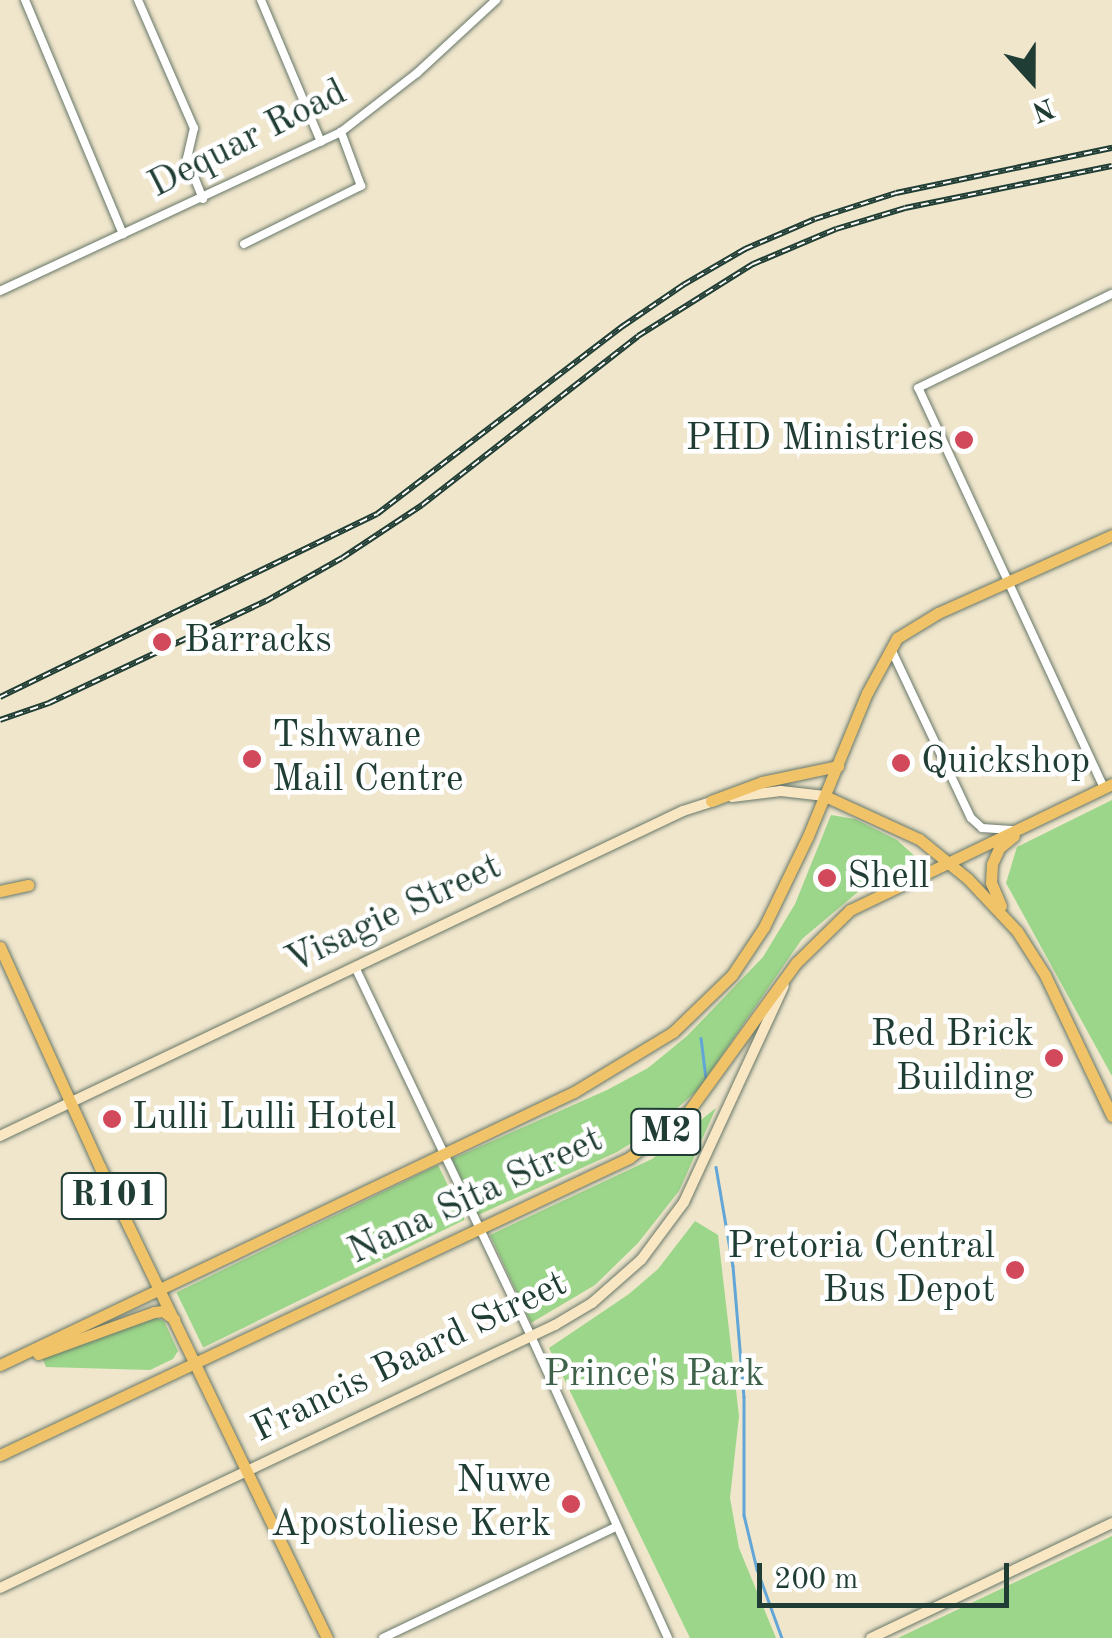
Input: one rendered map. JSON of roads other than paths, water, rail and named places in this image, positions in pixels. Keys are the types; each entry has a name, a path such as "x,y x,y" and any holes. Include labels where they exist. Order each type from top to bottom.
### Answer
{"main road":[{"name":"M2","path":"826,796 862,704 890,648 909,629 1112,535"},
{"path":"711,802 762,782 838,766"},
{"name":"M2","path":"949,862 1108,786"},
{"path":"826,796 893,823 949,862 1018,930"},
{"name":"Nana Sita Street","path":"0,1365 604,1076 687,1021 732,975 753,944 826,796"},
{"path":"1044,816 1003,843 992,864 992,888 1046,975 1112,1116"},
{"name":"Nana Sita Street","path":"0,1455 629,1158 670,1129 738,1048 796,963 850,910 949,862"},
{"path":"0,891 28,885"},
{"name":"R101","path":"0,947 70,1103 327,1638"},
{"path":"0,1365 154,1312 168,1313 178,1323"}],"street":[{"path":"25,0 123,234"},
{"path":"138,0 194,128 188,166 202,198"},
{"path":"261,0 321,142"},
{"name":"Dequar Road","path":"0,290 341,132 417,72 496,0"},
{"path":"244,244 360,186 341,132"},
{"path":"1108,786 1008,584 918,388 1112,294"},
{"path":"890,648 971,818 982,828 1016,830"},
{"name":"Visagie Street","path":"0,1136 711,802 765,791 826,796"},
{"name":"Francis Baard Street","path":"0,1588 531,1336 577,1313 612,1287 672,1221 796,963"},
{"path":"355,967 531,1336 668,1638"},
{"path":"870,1638 1112,1523"},
{"path":"384,1638 616,1528"}],"waterway":[{"path":"701,1038 706,1078"},
{"path":"716,1167 733,1266 744,1397 744,1515 757,1569 782,1638"}],"railway":[{"path":"0,697 377,514 623,326 745,249 815,219 896,193 1112,148"},
{"path":"0,720 49,703 266,601 342,558 422,505 638,336 753,264 836,229 905,208 1112,166"}],"place":[{"name":"PHD Ministries","path":"964,440"},
{"name":"Barracks","path":"162,642"},
{"name":"Tshwane Mail Centre","path":"252,759"},
{"name":"Quickshop","path":"901,763"},
{"name":"Shell","path":"827,878"},
{"name":"Red Brick Building","path":"1054,1058"},
{"name":"Lulli Lulli Hotel","path":"112,1119"},
{"name":"Pretoria Central Bus Depot","path":"1015,1270"},
{"name":"Nuwe Apostoliese Kerk","path":"571,1504"}],"park label":[{"name":"Prince's Park","path":"654,1376"}]}
